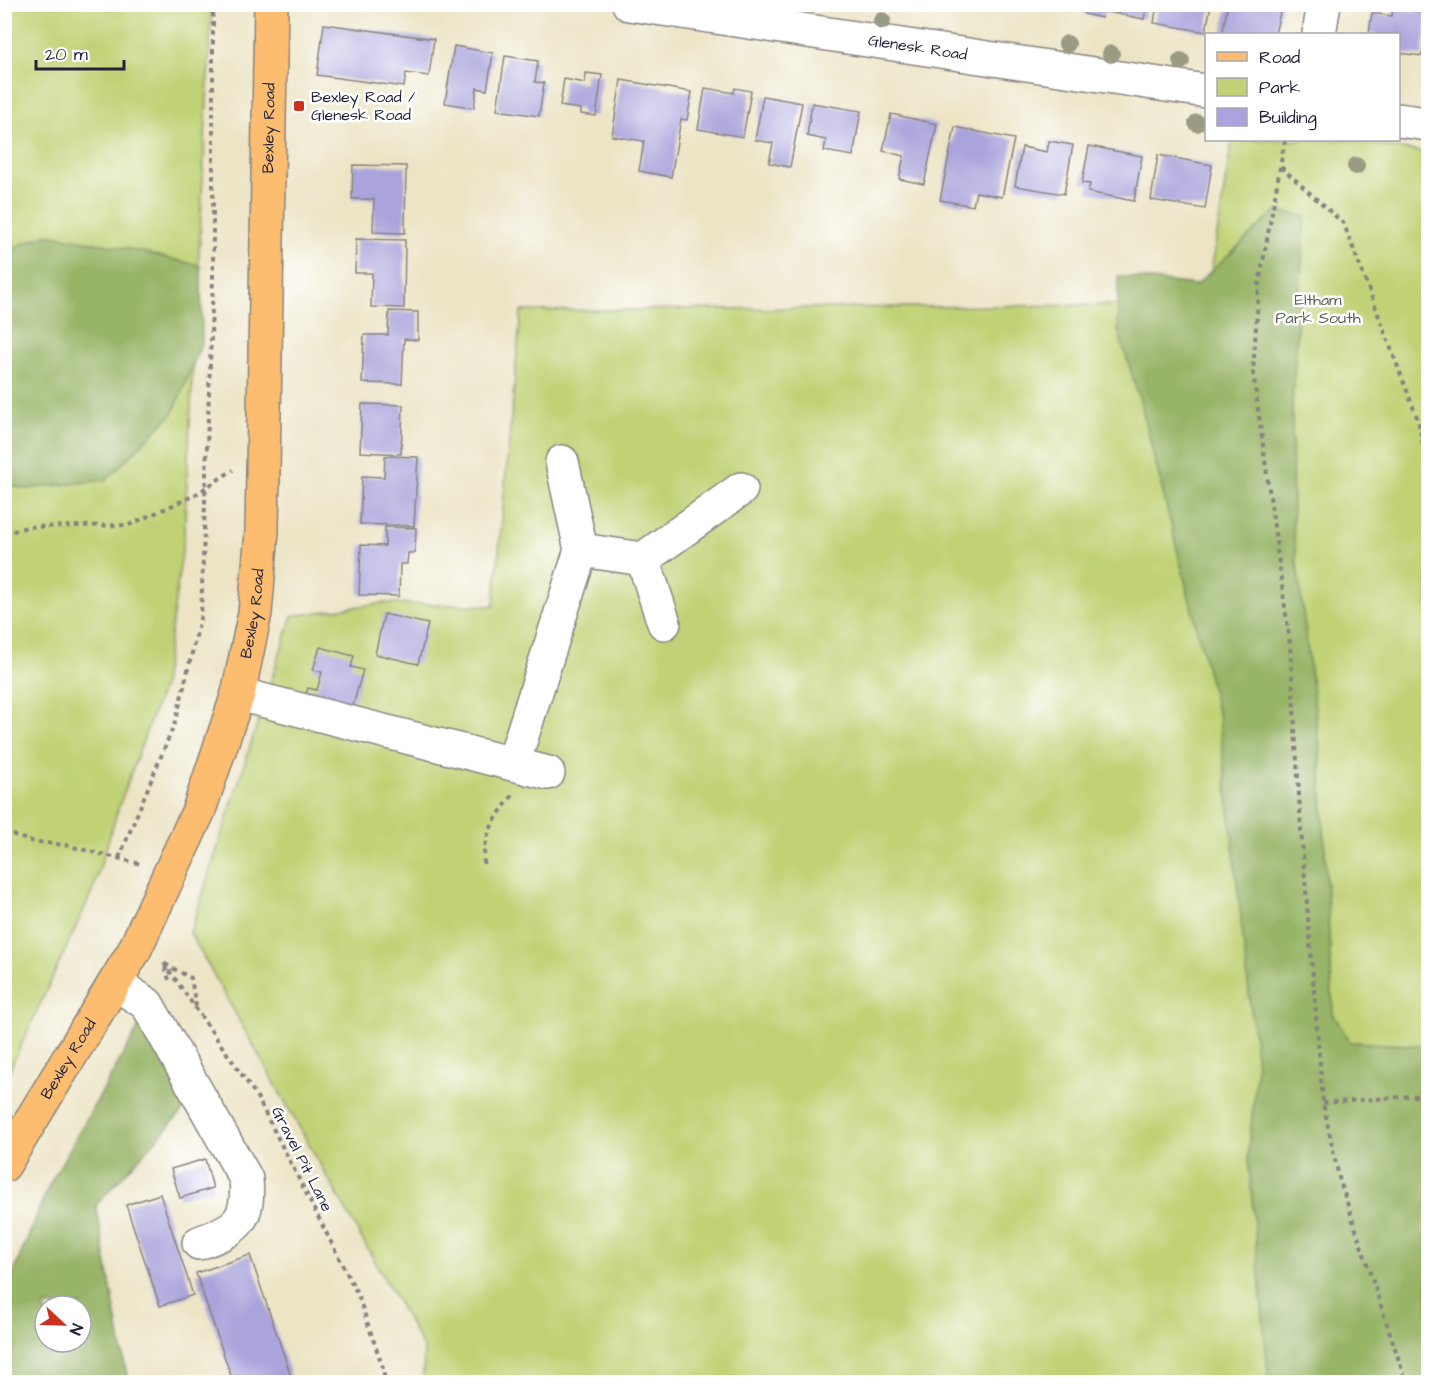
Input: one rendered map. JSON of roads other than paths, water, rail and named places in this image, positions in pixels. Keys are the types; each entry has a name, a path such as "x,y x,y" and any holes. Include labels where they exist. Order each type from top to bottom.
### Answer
{"main road":[{"name":"Bexley Road","path":"4,1165 134,951 199,810 238,694 255,613 262,531 271,4"}],"street":[{"name":"Glenesk Road","path":"629,4 1205,91"},
{"path":"1319,33 1324,4"},
{"path":"1400,120 1428,124"},
{"path":"238,694 529,768 581,550 562,462"},
{"path":"581,550 643,559 741,489"},
{"path":"643,559 664,623"},
{"path":"115,983 147,1004 246,1179 248,1202 242,1219 230,1231 199,1243"}],"place":[{"name":"Bexley Road / Glenesk Road","path":"299,106"}],"park label":[{"name":"Eltham Park South","path":"1318,309"}]}
